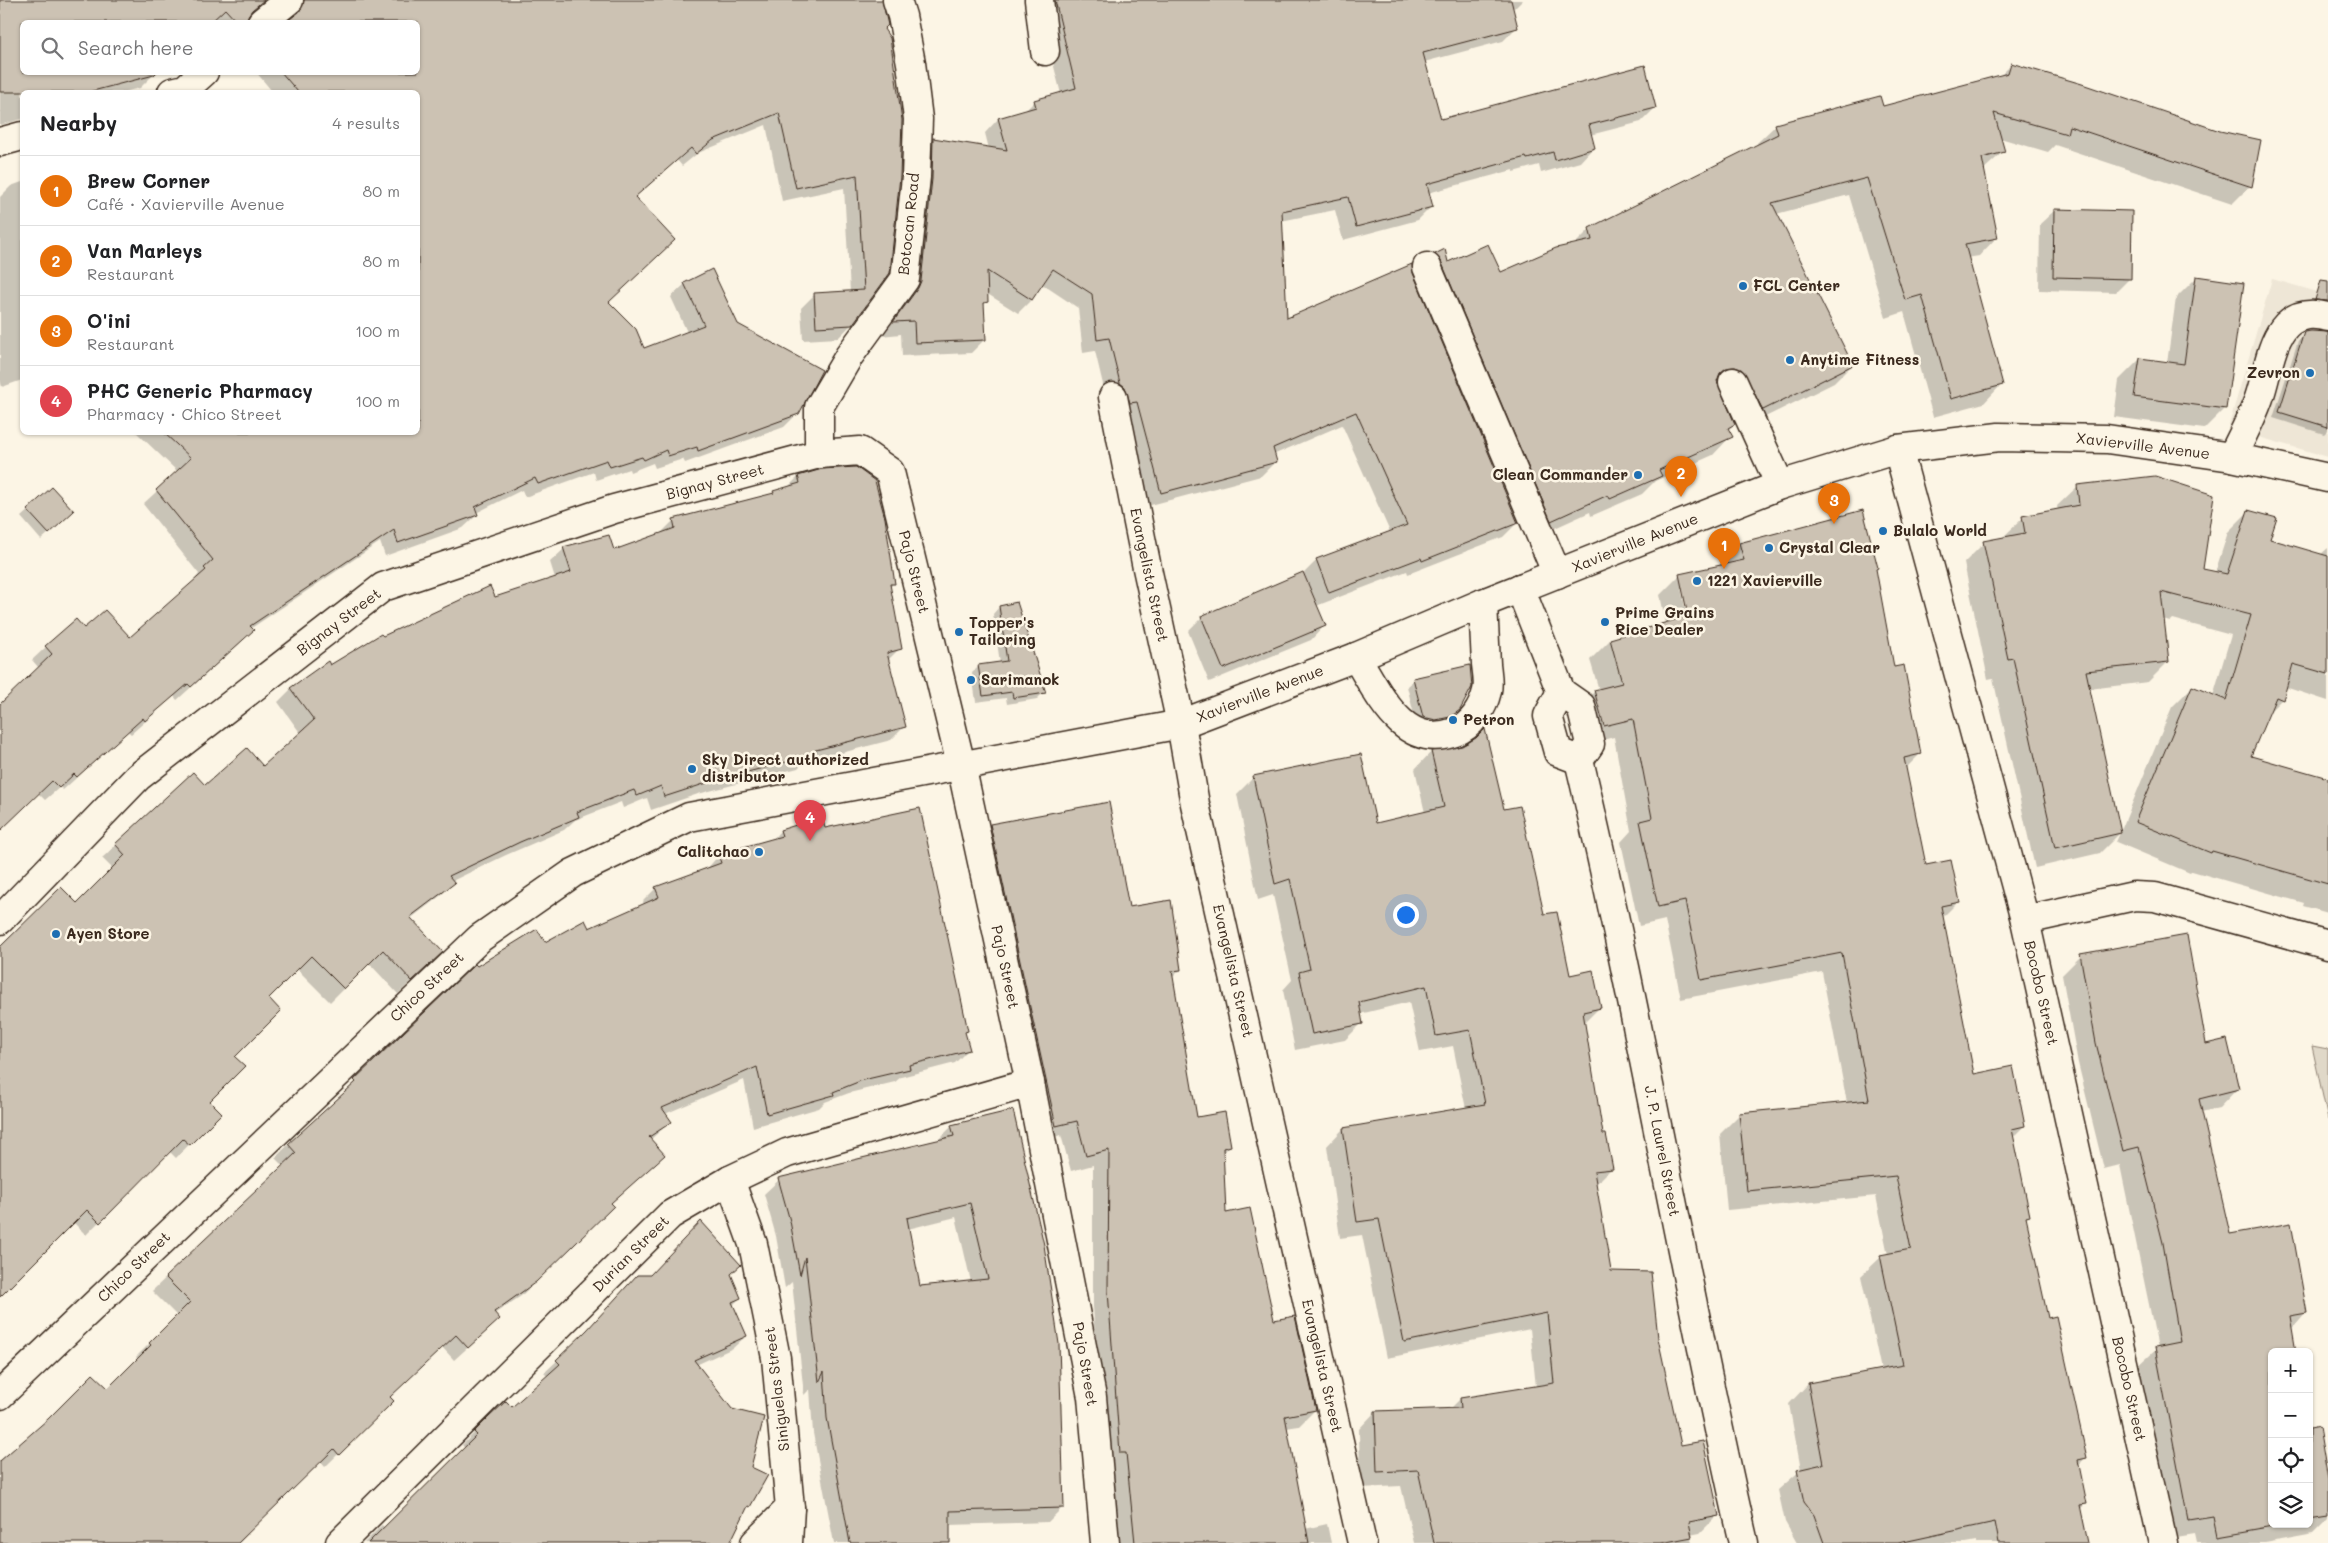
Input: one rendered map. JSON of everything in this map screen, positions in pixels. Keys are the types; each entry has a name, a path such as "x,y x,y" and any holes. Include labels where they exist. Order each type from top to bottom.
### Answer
{"street":[{"path":"264,20 289,0"},
{"name":"Botocan Road","path":"820,454 820,407 849,356 905,279 916,176 918,119 911,63 897,0"},
{"path":"1039,0 1045,51"},
{"path":"180,90 184,89 200,75"},
{"path":"0,142 20,137"},
{"path":"1427,268 1557,574"},
{"path":"2232,457 2259,398 2266,368 2278,335 2289,322 2301,315 2328,317"},
{"path":"1733,382 1780,486"},
{"name":"Evangelista Street","path":"1113,397 1146,568 1181,724 1195,804 1362,1543"},
{"name":"Xavierville Avenue","path":"960,765 1181,724 1356,657 1520,588 1780,486 1898,449 2000,437 2107,439 2232,457 2328,478"},
{"name":"Bocobo Street","path":"1898,449 2024,920 2163,1543"},
{"name":"Pajo Street","path":"820,454 860,451 890,472 960,765 1030,1083 1092,1397 1105,1543"},
{"name":"Bignay Street","path":"0,920 138,777 383,587 614,508 820,454"},
{"name":"J. P. Laurel Street","path":"1520,588 1562,692 1581,706 1590,744 1579,760 1608,883 1722,1446 1744,1543"},
{"path":"1356,657 1396,719 1409,729 1433,736 1442,736 1458,731 1472,721 1483,706 1488,689 1483,603"},
{"name":"Chico Street","path":"0,1395 480,938 572,873 689,818 960,765"},
{"path":"2024,920 2134,896 2155,897 2328,945"},
{"name":"Durian Street","path":"340,1543 670,1215 730,1180 787,1153 1030,1083"},
{"name":"Siniguelas Street","path":"730,1180 753,1244 776,1358 790,1508 788,1543"},
{"path":"755,1543 790,1508"}],"shaded area":[{"path":"2272,279 2328,295 2328,457 2228,428"},
{"path":"2312,1046 2328,1049 2328,1120"}],"building":[{"path":"0,0 264,0 252,10 247,20 235,20 225,9 213,20 20,20 20,75 154,75 97,90 20,90 20,92 0,92"},
{"path":"304,0 882,0 888,25 884,29 890,38 902,120 900,176 890,273 852,325 816,327 814,293 864,290 857,175 796,188 779,113 713,140 696,154 691,148 635,197 675,240 609,302 636,329 644,348 704,325 684,283 712,269 738,324 822,370 799,414 698,451 697,447 668,456 666,450 644,460 642,457 610,467 607,460 538,484 535,478 475,507 478,515 398,543 394,530 250,626 254,630 191,687 188,684 145,721 143,718 77,777 74,774 59,788 52,781 0,831 0,704 52,654 45,646 76,619 84,628 105,610 130,637 206,570 204,568 213,560 156,490 191,458 166,435 420,435 420,90 296,90 284,75 420,75 420,20 289,20 299,12"},
{"path":"1055,0 1511,0 1518,28 1423,53 1441,119 1645,65 1656,108 1589,125 1595,148 1555,160 1553,152 1527,159 1526,157 1427,184 1433,207 1356,227 1348,197 1282,211 1287,318 1412,264 1413,273 1518,523 1422,561 1421,558 1329,593 1316,559 1407,525 1356,412 1273,448 1277,462 1161,493 1137,402 1130,403 1125,387 1120,383 1109,338 1097,340 1092,294 1053,269 1032,300 987,271 988,302 984,303 986,340 915,343 914,321 893,322 921,281 932,179 933,138 1007,150 998,118 1036,107 1034,100 1076,88"},
{"path":"2011,63 2082,84 2220,131 2261,140 2252,187 2069,126 2067,134 1994,113 2005,152 1982,158 1998,238 1965,244 2003,385 1951,399 1922,295 1905,300 1867,178 1772,203 1853,365 1763,410 1742,370 1735,367 1726,368 1720,373 1717,381 1735,424 1728,428 1733,437 1659,470 1662,476 1610,499 1608,495 1551,521 1441,261 1435,254 1445,249 1448,262 1488,244 1501,272 1556,248 1592,240 1589,228 1778,134 1775,124 1880,96 1883,106 2008,73"},
{"path":"2054,209 2132,211 2131,279 2053,277"},
{"path":"2196,276 2244,283 2226,409 2134,397 2140,358 2184,364"},
{"path":"2321,280 2328,281 2328,301 2315,300"},
{"name":"Zevron","path":"2304,332 2328,332 2328,427 2279,412"},
{"path":"856,467 875,481 885,518 895,584 890,584 902,649 887,653 906,727 812,751 813,755 713,781 664,797 661,786 637,796 634,790 577,812 579,817 520,842 449,876 455,883 410,917 443,952 412,981 383,950 344,989 311,956 269,998 281,1011 235,1057 245,1066 210,1101 222,1113 190,1145 183,1139 100,1223 87,1210 0,1297 0,947 61,887 77,903 125,855 115,844 193,772 205,785 247,748 263,766 314,720 290,688 328,661 330,665 381,634 383,636 490,586 495,597 571,572 563,547 609,535 614,550 675,528 673,519 774,493 773,491 800,483 798,476 822,469"},
{"path":"2155,476 2214,495 2203,569 2227,574 2248,510 2277,518 2270,539 2328,556 2328,674 2293,664 2283,700 2276,697 2251,756 2328,778 2328,884 2212,851 2211,853 2135,822 2192,686 2226,700 2251,615 2161,592 2169,662 2086,671 2121,833 2055,848 2013,658 2008,659 1983,541 2025,533 2022,516 2079,505 2077,485"},
{"path":"52,487 74,511 49,534 27,510"},
{"path":"1863,510 1878,568 1876,569 1894,667 1904,665 1921,754 1904,758 1926,865 1951,860 1960,902 1941,906 1974,1074 2013,1066 2025,1126 2012,1129 2030,1216 2026,1217 2048,1318 2056,1316 2087,1458 2078,1460 2087,1504 2080,1505 2088,1543 1999,1543 1995,1522 1899,1543 1824,1543 1814,1515 1804,1502 1797,1470 1823,1464 1808,1383 1903,1365 1880,1255 1911,1249 1896,1176 1747,1191 1739,1113 1869,1100 1842,953 1701,980 1685,901 1658,907 1640,821 1652,818 1633,719 1604,726 1594,690 1622,683 1610,639 1688,616 1679,574 1744,560 1739,543"},
{"path":"1303,572 1326,626 1223,669 1201,616"},
{"path":"1017,602 1046,693 1013,698 1012,692 983,696 978,665 1007,661 999,606"},
{"path":"1470,665 1472,687 1460,710 1450,717 1436,720 1423,717 1413,678"},
{"path":"1485,729 1504,809 1520,806 1544,914 1557,912 1570,975 1593,970 1601,1008 1583,1012 1603,1134 1606,1134 1613,1169 1594,1171 1611,1271 1651,1272 1658,1338 1681,1445 1703,1441 1719,1516 1689,1522 1692,1537 1661,1543 1434,1543 1418,1470 1377,1472 1375,1411 1461,1408 1460,1398 1554,1383 1547,1313 1404,1342 1379,1219 1357,1222 1343,1128 1485,1104 1470,1030 1436,1036 1426,986 1359,1002 1363,1024 1312,1034 1299,972 1310,969 1290,879 1275,884 1253,776 1361,754 1376,823 1444,807 1431,751 1462,746 1476,738"},
{"path":"1109,802 1129,907 1171,900 1181,970 1172,971 1197,1117 1225,1112 1231,1146 1223,1148 1226,1213 1250,1208 1274,1320 1295,1316 1316,1410 1285,1416 1309,1543 1135,1543 1126,1453 1120,1453 1108,1291 1109,1150 1086,1156 1077,1121 1056,1126 990,824"},
{"path":"920,808 968,1031 965,1032 970,1050 909,1065 910,1069 863,1080 833,1092 834,1095 767,1114 757,1067 662,1108 672,1122 649,1137 665,1155 611,1203 614,1206 536,1282 494,1312 500,1319 468,1348 456,1335 390,1397 394,1401 339,1455 334,1449 238,1543 0,1543 0,1461 48,1419 93,1374 108,1388 151,1345 149,1343 190,1302 165,1277 296,1153 288,1144 356,1082 354,1080 475,964 477,966 537,929 545,942 585,920 589,928 659,897 655,887 721,863 718,854 782,836 780,830 822,817 825,828"},
{"path":"2187,935 2206,1044 2227,1039 2239,1089 2199,1099 2230,1234 2291,1223 2307,1313 2290,1316 2295,1348 2268,1348 2268,1527 2217,1536 2213,1516 2188,1520 2155,1347 2180,1342 2163,1243 2139,1147 2123,1151 2096,1043 2080,954"},
{"path":"1013,1110 1044,1245 1059,1344 1064,1508 950,1511 950,1543 850,1543 827,1418 824,1372 819,1382 805,1257 800,1275 790,1221 778,1178 954,1136 951,1125","holes":["970,1203 988,1279 920,1286 907,1218"]},
{"path":"701,1221 741,1265 731,1274 741,1298 732,1302 747,1336 694,1360 732,1409 764,1417 751,1467 768,1475 750,1507 748,1506 730,1543 368,1543 477,1435 474,1432 489,1417 506,1401 512,1407 560,1364 556,1360 587,1330 637,1275 650,1275"},
{"path":"2319,1427 2328,1480 2328,1517 2313,1519 2313,1438 2313,1428"}],"place":[{"name":"FCL Center","path":"1743,286"},
{"name":"Anytime Fitness","path":"1790,360"},
{"name":"Zevron","path":"2310,373"},
{"name":"Clean Commander","path":"1638,475"},
{"name":"Van Marleys","path":"1681,497"},
{"name":"O'ini","path":"1834,524"},
{"name":"Bulalo World","path":"1883,531"},
{"name":"Crystal Clear","path":"1769,548"},
{"name":"Brew Corner","path":"1724,569"},
{"name":"1221 Xavierville","path":"1697,581"},
{"name":"Prime Grains Rice Dealer","path":"1605,622"},
{"name":"Topper's Tailoring","path":"959,632"},
{"name":"Sarimanok","path":"971,680"},
{"name":"Petron","path":"1453,720"},
{"name":"Sky Direct authorized distributor","path":"692,769"},
{"name":"PHC Generic Pharmacy","path":"810,841"},
{"name":"Calitchao","path":"759,852"},
{"name":"Ayen Store","path":"56,934"}]}
